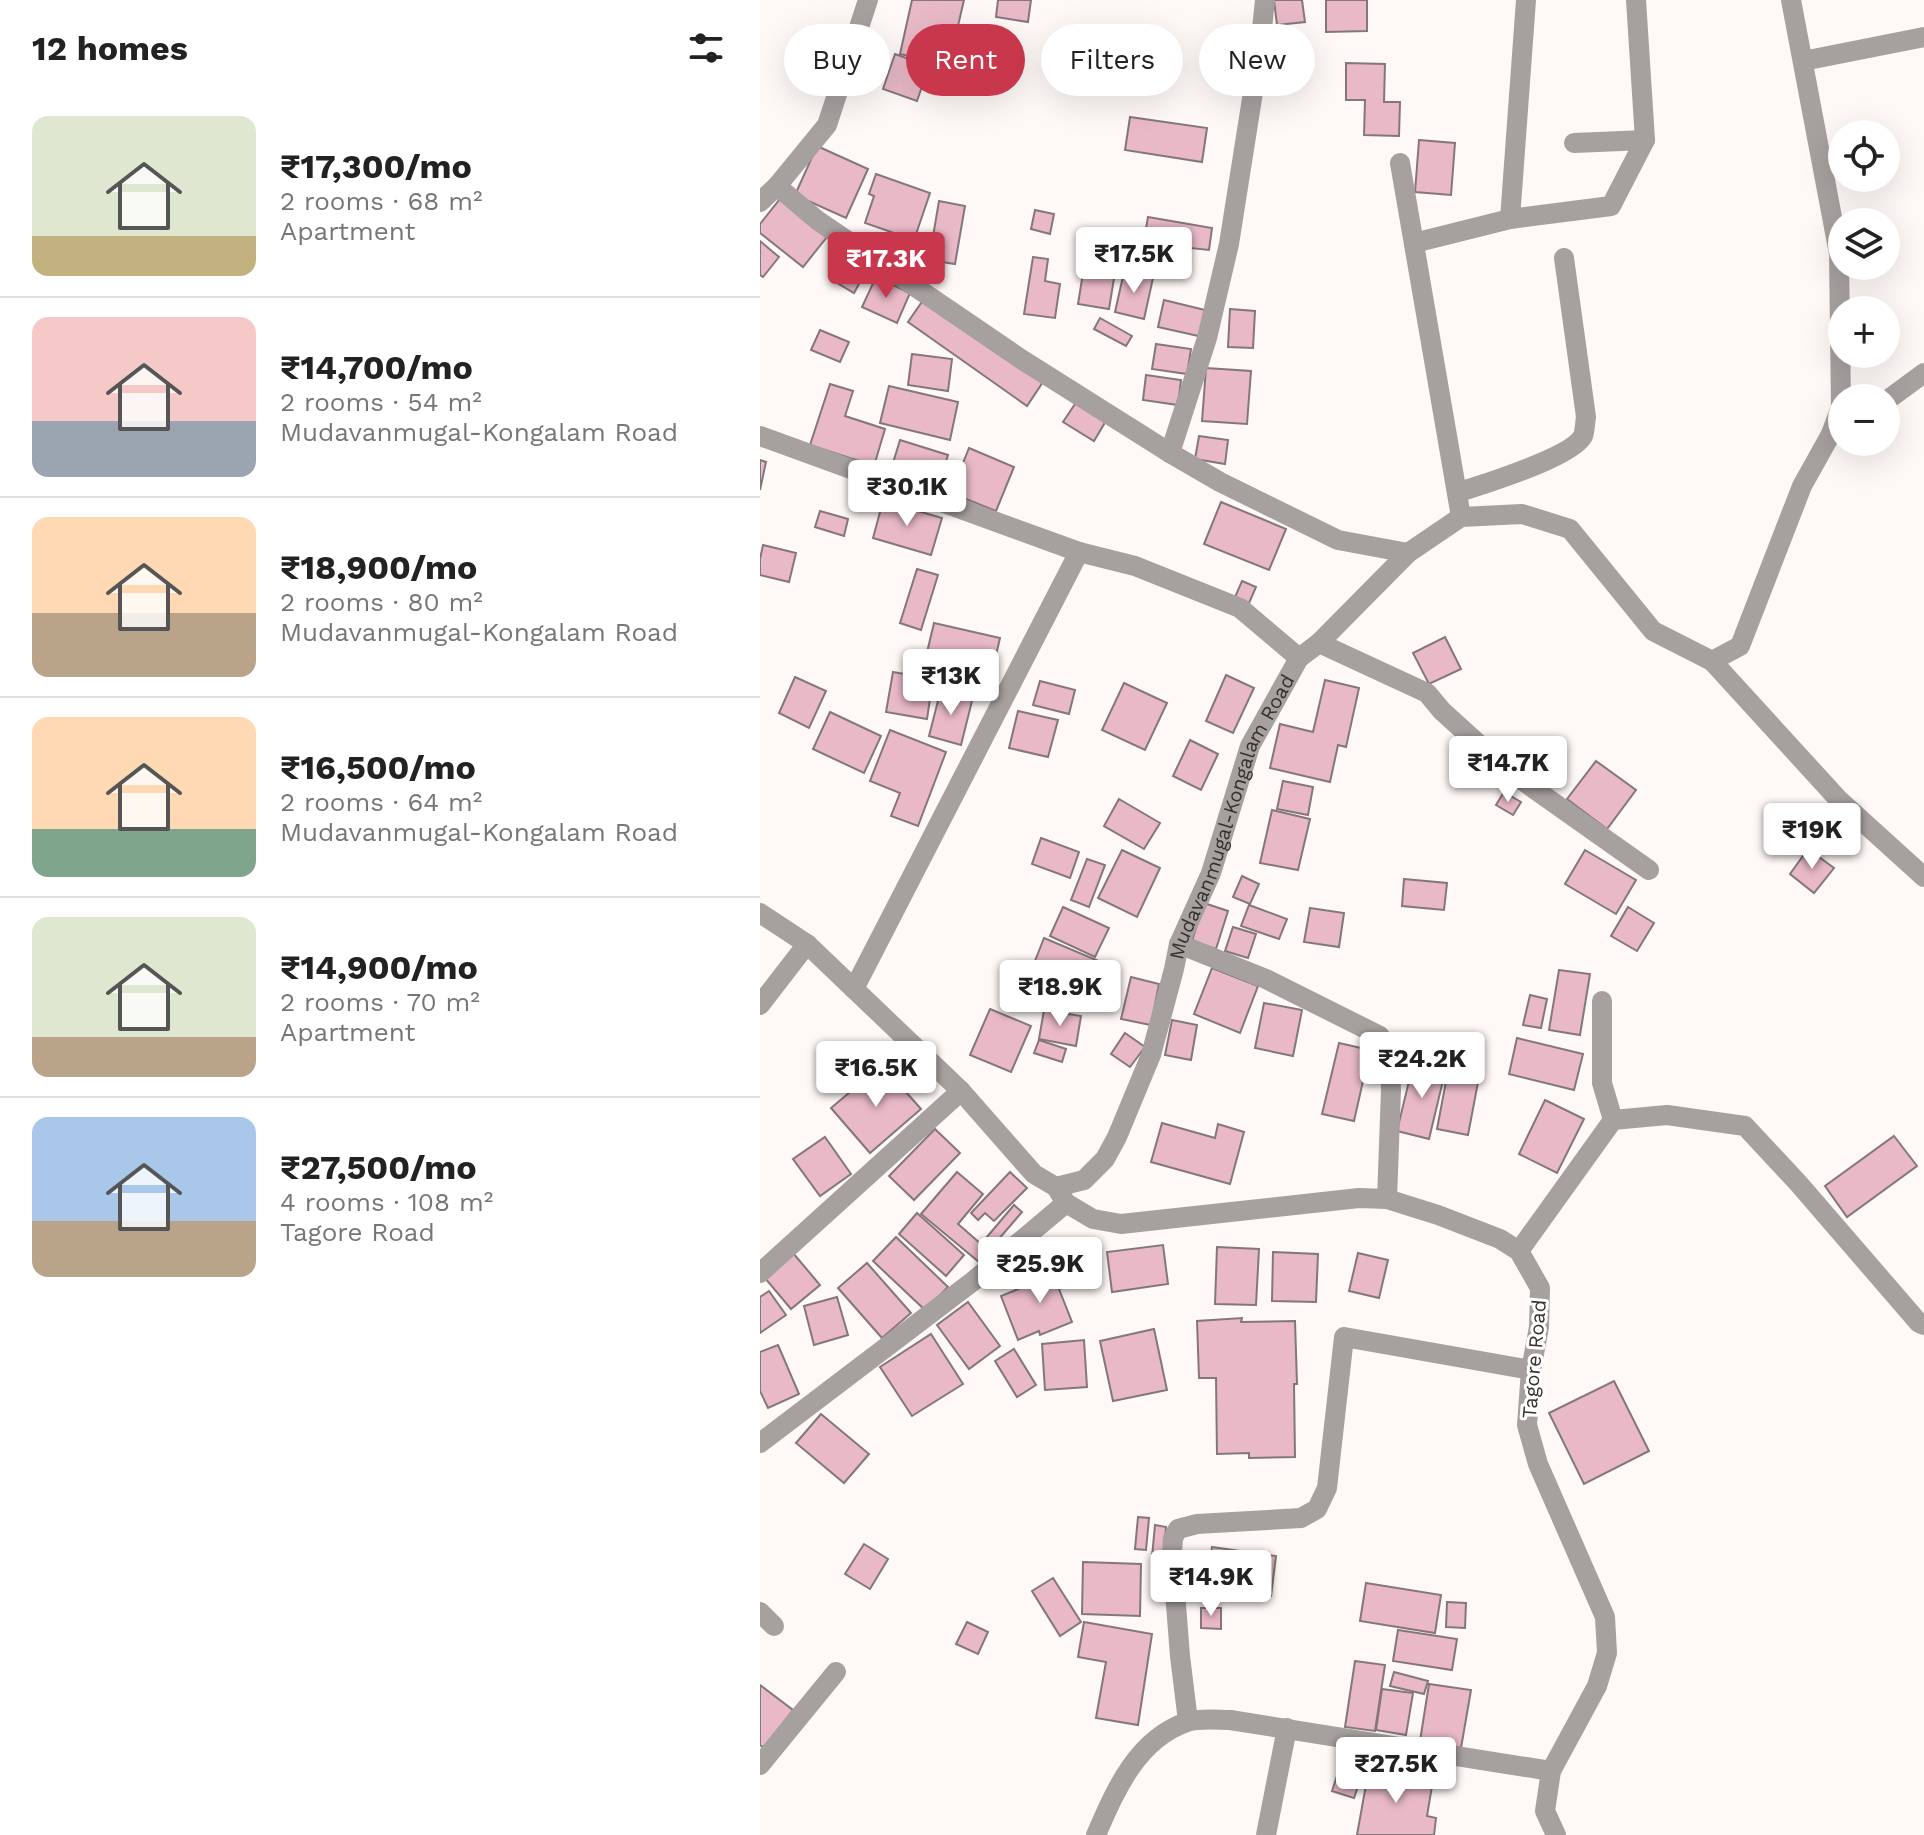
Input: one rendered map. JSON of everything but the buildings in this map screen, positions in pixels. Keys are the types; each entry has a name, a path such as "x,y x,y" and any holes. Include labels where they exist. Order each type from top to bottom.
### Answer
{"street":[{"path":"760,202 827,125 868,0"},
{"path":"1170,453 1207,338 1229,244 1265,0"},
{"path":"1510,219 1526,0"},
{"path":"1414,243 1510,219 1611,206 1645,140 1636,0"},
{"path":"1791,0 1839,254 1841,384"},
{"path":"1803,61 1924,37"},
{"path":"1574,143 1645,140"},
{"path":"1400,163 1461,517 1522,514 1570,529 1653,631 1712,661 1839,800 1924,877"},
{"path":"777,186 817,220 1021,359 1170,453 1220,482 1338,540 1408,553"},
{"path":"1457,493 1540,463 1571,448 1583,435 1586,417 1564,258"},
{"path":"1900,392 1921,378"},
{"path":"760,436 1079,552 1135,566 1240,608 1299,658"},
{"path":"1712,661 1740,646 1802,486 1828,445"},
{"name":"Mudavanmugal-Kongalam Road","path":"760,1443 972,1282 1061,1195 1084,1180 1105,1159 1151,1055 1179,944 1211,873 1250,746 1299,658 1319,643 1408,553 1461,517"},
{"path":"854,989 1079,552"},
{"path":"1319,643 1427,693 1506,769 1649,870"},
{"path":"760,913 807,944 961,1091 1034,1174 1093,1219 1121,1224 1359,1198 1387,1199 1500,1239 1519,1251 1613,1120 1667,1115 1745,1126 1924,1325"},
{"path":"760,1005 807,944"},
{"path":"1179,944 1266,979 1380,1036 1390,1065 1387,1199"},
{"path":"1602,1001 1602,1083 1613,1120"},
{"path":"760,1273 961,1091"},
{"name":"Tagore Road","path":"1519,1251 1540,1288 1539,1327 1531,1370 1527,1425 1538,1464 1605,1617 1607,1653 1597,1686 1551,1771 1545,1811 1556,1835"},
{"path":"1188,1721 1180,1656 1173,1538 1178,1529 1197,1524 1301,1518 1317,1509 1327,1488 1344,1337 1531,1370"},
{"path":"760,1765 836,1672"},
{"path":"1096,1835 1113,1795 1137,1758 1158,1737 1188,1721 1230,1720 1551,1771"},
{"path":"1266,1835 1287,1728"}]}
